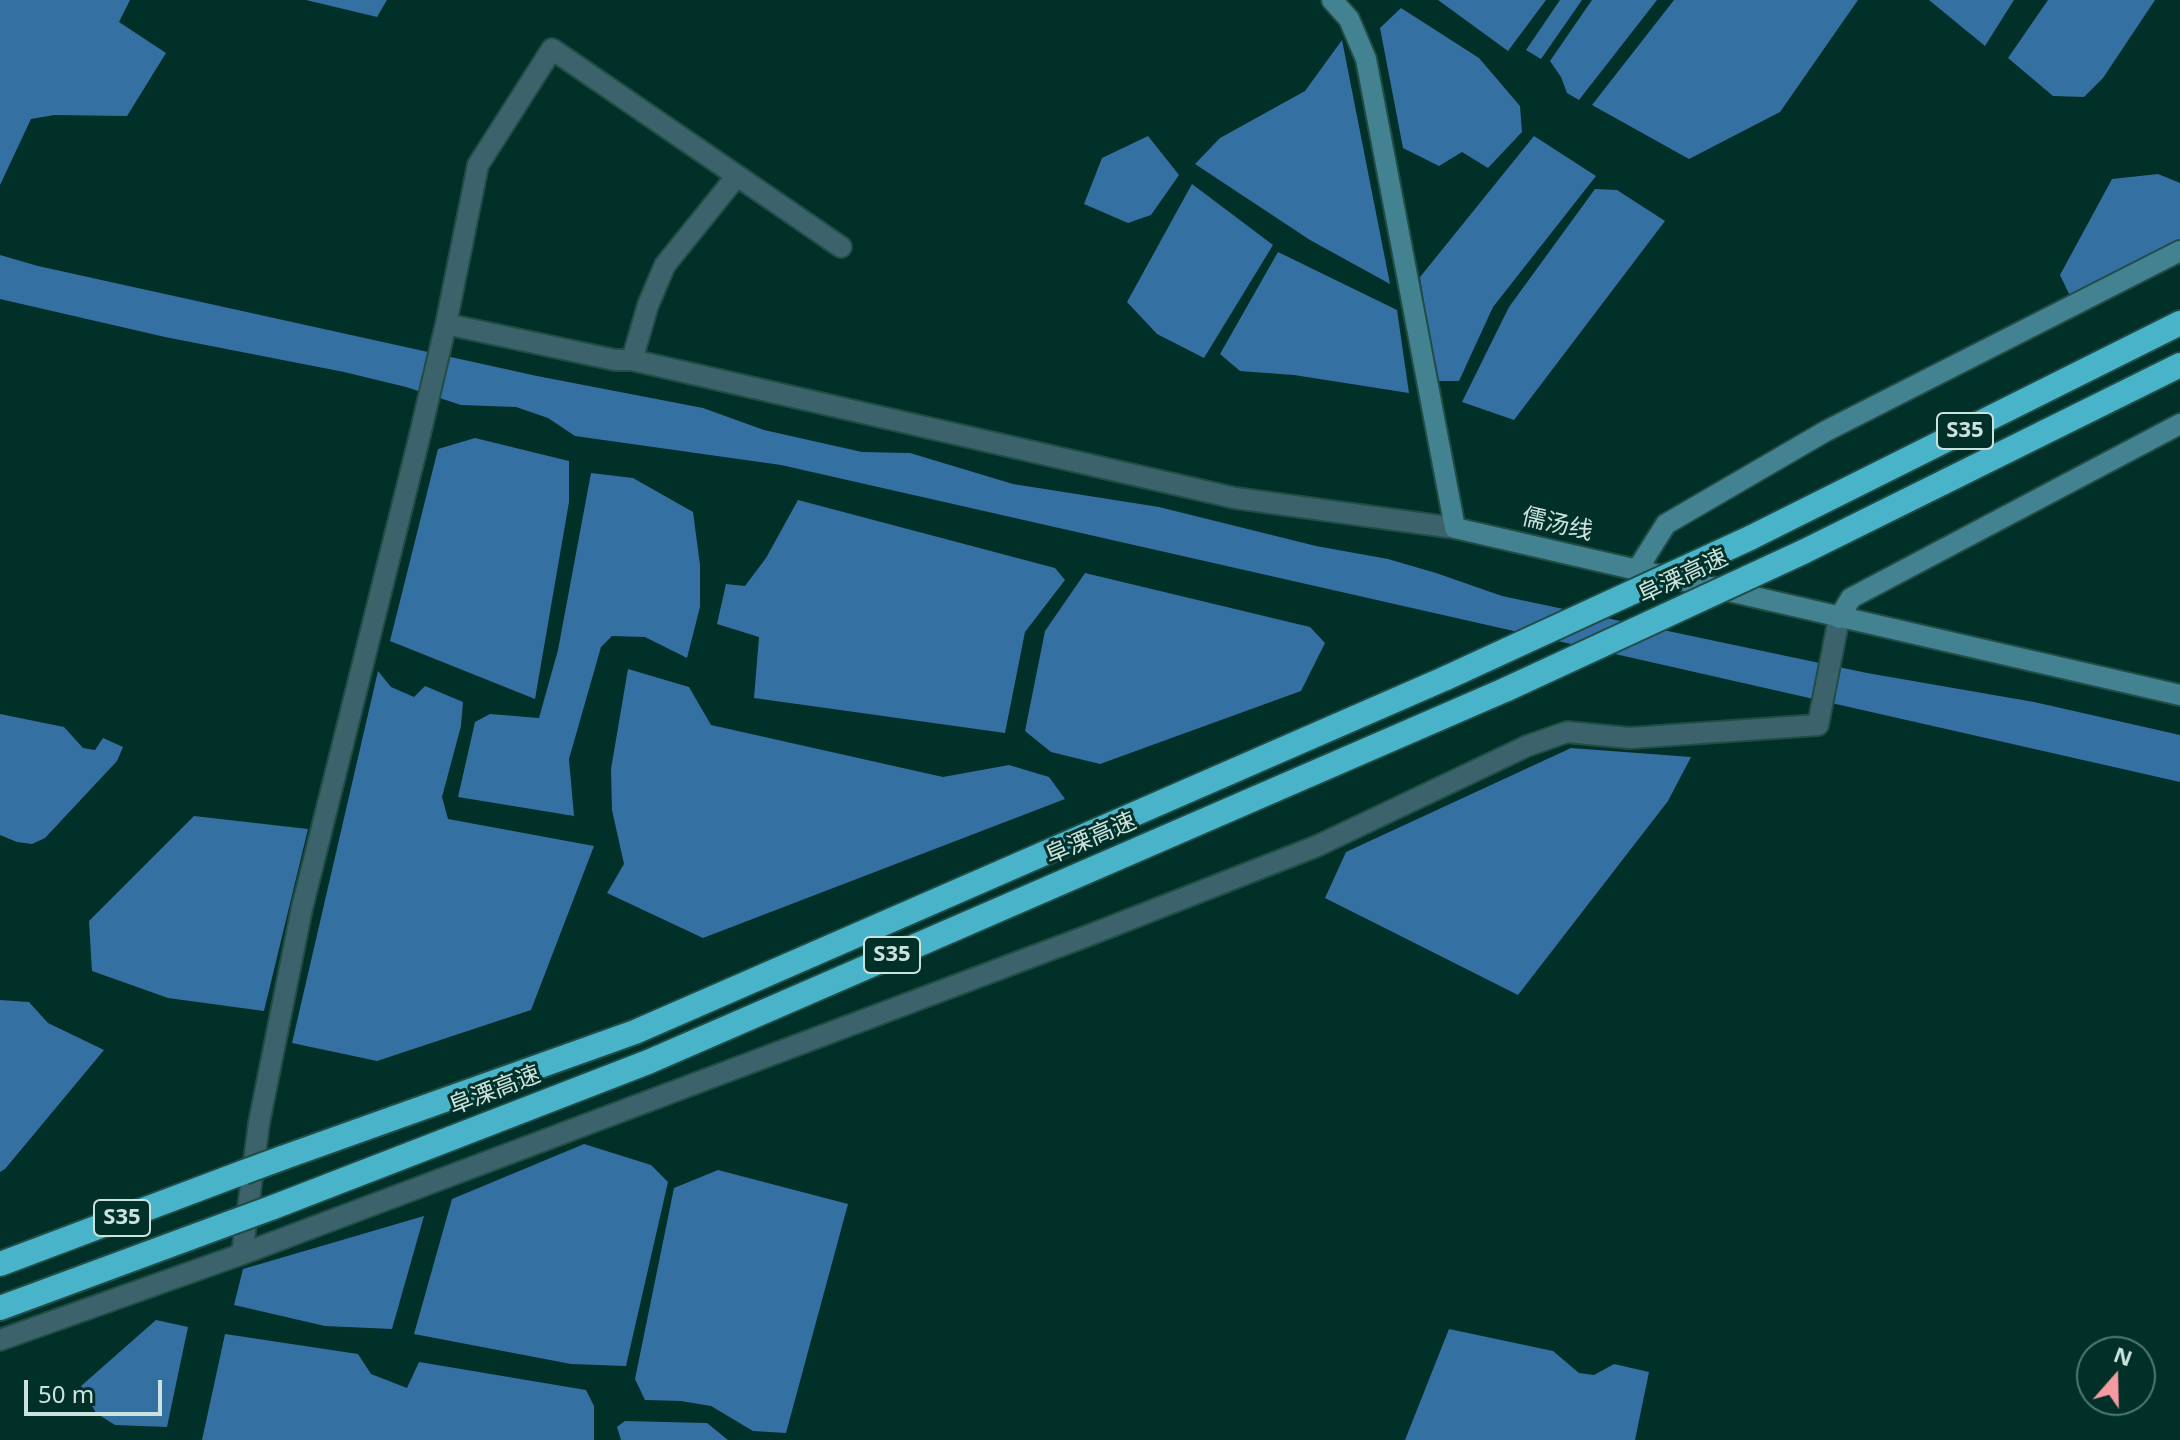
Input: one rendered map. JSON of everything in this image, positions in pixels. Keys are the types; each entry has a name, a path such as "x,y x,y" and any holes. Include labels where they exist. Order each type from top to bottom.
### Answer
{"highway":[{"name":"阜溧高速","path":"0,1264 282,1158 635,1032 1446,678 1750,538 2180,323"},
{"name":"阜溧高速","path":"0,1308 271,1208 648,1062 1507,689 1803,552 2180,365"}],"street":[{"path":"446,324 615,360 632,360 1235,498 1455,528 1366,59 1349,19 1332,0"},
{"path":"242,1254 259,1123 302,908 446,324 478,165 552,49 841,247"},
{"path":"632,360 648,305 665,265 736,177"},
{"path":"1637,570 1666,524 1826,431 2180,251"},
{"path":"0,1340 242,1254 1087,936 1317,846 1527,746 1567,732 1630,738 1818,725 1839,618 1851,598 2180,424"},
{"name":"儒汤线","path":"1455,528 2180,695"}],"water":[{"path":"0,0 130,0 119,22 166,53 127,116 54,115 31,119 0,185"},
{"path":"306,0 387,0 377,17"},
{"path":"1438,0 1546,0 1508,51"},
{"path":"1560,0 1582,0 1541,59 1526,50"},
{"path":"1592,0 1657,0 1579,100 1567,93 1550,61"},
{"path":"1674,0 1858,0 1780,112 1689,159 1592,105"},
{"path":"1929,0 2014,0 1985,46"},
{"path":"2048,0 2155,0 2103,78 2084,97 2053,96 2008,58"},
{"path":"1401,8 1479,58 1520,106 1522,132 1488,168 1462,152 1439,166 1403,148 1380,28"},
{"path":"1342,40 1390,284 1310,240 1195,164 1220,138 1305,91"},
{"path":"1148,136 1179,175 1151,215 1128,223 1084,204 1102,158"},
{"path":"1534,136 1596,176 1493,307 1459,381 1436,381 1420,277"},
{"path":"2158,174 2180,183 2180,243 2071,298 2060,275 2112,179"},
{"path":"1192,184 1273,245 1204,358 1157,334 1127,302"},
{"path":"1595,189 1617,190 1665,221 1514,420 1462,402 1509,307"},
{"path":"1278,252 1397,310 1409,393 1294,375 1240,371 1220,354"},
{"path":"0,255 537,376 703,408 764,430 862,452 910,453 1013,484 1159,507 1316,546 1388,559 1502,596 1867,673 2034,702 2180,735 2180,782 781,465 575,436 548,418 516,407 461,405 344,372 165,337 0,299"},
{"path":"475,438 569,461 569,502 535,699 390,641 438,449"},
{"path":"591,473 633,478 693,512 700,565 700,607 687,658 645,637 612,636 601,647 569,759 574,816 458,797 475,722 490,714 539,718 558,650"},
{"path":"798,500 1055,568 1065,580 1025,632 1005,733 754,698 759,637 717,624 726,584 745,586 766,558"},
{"path":"1085,573 1310,627 1325,643 1301,691 1100,764 1051,752 1025,731 1045,631"},
{"path":"628,669 689,687 711,725 943,777 1009,765 1049,777 1065,799 703,938 607,893 624,864 612,810 611,769"},
{"path":"378,671 391,687 414,697 425,686 463,702 461,726 442,797 448,819 594,846 531,1010 377,1061 292,1043"},
{"path":"0,714 64,727 83,748 95,750 103,738 123,747 117,761 45,838 32,844 0,835"},
{"path":"1571,748 1691,757 1668,801 1518,995 1325,898 1346,852"},
{"path":"194,816 308,829 264,1011 168,998 92,971 89,921"},
{"path":"0,1000 29,1002 48,1023 104,1050 0,1172"},
{"path":"584,1144 651,1165 668,1182 626,1366 571,1364 414,1334 452,1199"},
{"path":"718,1170 848,1204 786,1433 753,1431 711,1406 645,1400 635,1379 674,1188"},
{"path":"424,1216 392,1329 325,1326 234,1305 243,1269"},
{"path":"156,1320 188,1327 167,1427 115,1425 96,1413 81,1386"},
{"path":"1449,1329 1553,1351 1579,1373 1594,1375 1614,1364 1649,1372 1635,1440 1405,1440"},
{"path":"225,1334 358,1354 371,1374 407,1388 419,1362 586,1390 594,1406 594,1440 202,1440"},
{"path":"625,1421 707,1423 728,1440 621,1440 617,1427"}]}
